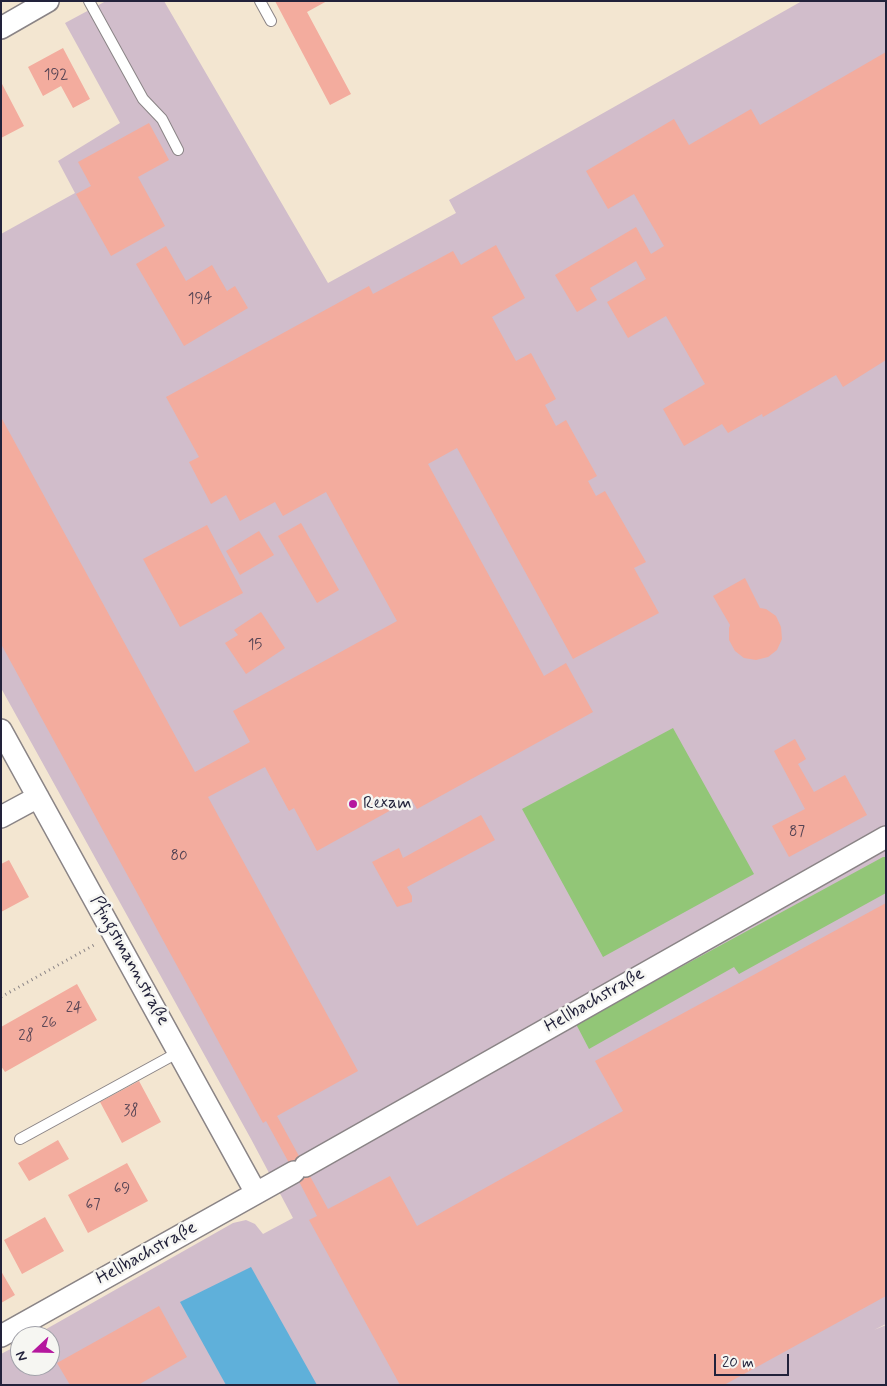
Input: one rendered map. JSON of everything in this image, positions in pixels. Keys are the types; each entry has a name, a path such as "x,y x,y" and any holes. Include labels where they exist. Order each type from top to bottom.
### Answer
{"street":[{"path":"1,28 48,1"},
{"name":"Pfingstmannstraße","path":"1,730 256,1193"},
{"path":"1,817 38,797"},
{"name":"Hellbachstraße","path":"1,1336 886,837"}],"lane":[{"path":"89,1 143,99 162,119 178,150"},
{"path":"260,1 272,21"},
{"path":"20,1139 179,1052"}],"path":[{"path":"1,997 114,934"}],"shaded area":[{"path":"106,1 164,1 328,283 456,213 449,200 802,1 886,1 886,1324 874,1330 886,1325 886,1385 1,1385 1,1354 10,1349 10,1376 60,1376 60,1326 52,1326 233,1223 246,1220 255,1224 263,1234 293,1218 1,688 1,234 75,193 58,161 120,123 65,23"}],"green space":[{"path":"673,728 754,874 603,957 522,809"},
{"path":"886,857 886,893 739,974 734,967 589,1049 576,1024"}],"water":[{"path":"251,1267 317,1385 226,1385 180,1302"}],"building":[{"path":"275,1 327,1 307,12 351,94 330,105"},
{"path":"63,48 90,99 73,108 61,86 43,96 28,67"},
{"path":"886,52 886,360 843,387 836,375 763,417 762,414 728,433 722,424 684,446 663,409 705,384 666,316 628,338 607,302 646,279 636,261 590,288 597,300 577,312 555,275 636,227 651,254 664,246 634,194 608,209 586,171 674,119 689,145 751,109 760,125"},
{"path":"1,82 24,126 1,138"},
{"path":"149,123 169,160 138,177 165,226 111,256 76,194 91,186 78,162"},
{"path":"496,245 525,298 492,317 516,361 531,353 556,399 545,405 556,426 566,420 597,476 588,481 596,496 605,491 646,562 634,568 659,613 573,659 457,448 428,464 544,676 566,663 593,712 417,809 411,799 317,851 294,808 289,811 265,767 208,797 358,1071 277,1116 328,1209 390,1176 417,1226 623,1111 595,1061 886,903 886,1296 724,1385 400,1385 309,1220 317,1216 294,1172 266,1121 263,1123 1,644 1,417 195,772 250,742 233,711 397,621 326,492 283,516 275,502 240,521 226,495 211,504 189,462 199,457 166,397 369,286 373,294 453,251 461,265"},
{"path":"166,246 186,281 212,265 227,291 235,286 248,308 184,346 136,264"},
{"path":"301,523 339,590 317,603 278,536"},
{"path":"207,525 243,593 180,627 143,559"},
{"path":"259,531 274,555 240,575 226,551"},
{"path":"745,578 760,608 766,609 776,616 781,627 782,639 777,650 768,657 756,660 744,658 735,651 729,640 730,625 713,596"},
{"path":"261,612 285,648 246,674 225,643 238,635 234,630"},
{"path":"795,739 806,759 798,764 814,792 845,775 867,815 789,857 772,826 805,809 774,751"},
{"path":"481,815 495,840 407,887 412,896 412,902 397,907 372,862 399,848 403,858"},
{"path":"9,860 29,897 1,912 1,864"},
{"path":"77,984 97,1020 5,1072 1,1066 1,1027"},
{"path":"139,1081 161,1122 122,1143 100,1102"},
{"path":"58,1140 69,1159 29,1181 18,1163"},
{"path":"127,1163 148,1201 88,1233 68,1195"},
{"path":"45,1217 64,1251 22,1274 4,1240"},
{"path":"1,1271 15,1295 1,1303"},
{"path":"159,1306 187,1357 138,1385 70,1385 60,1368 60,1361"}],"place":[{"name":"Rexam","path":"353,804"}]}
